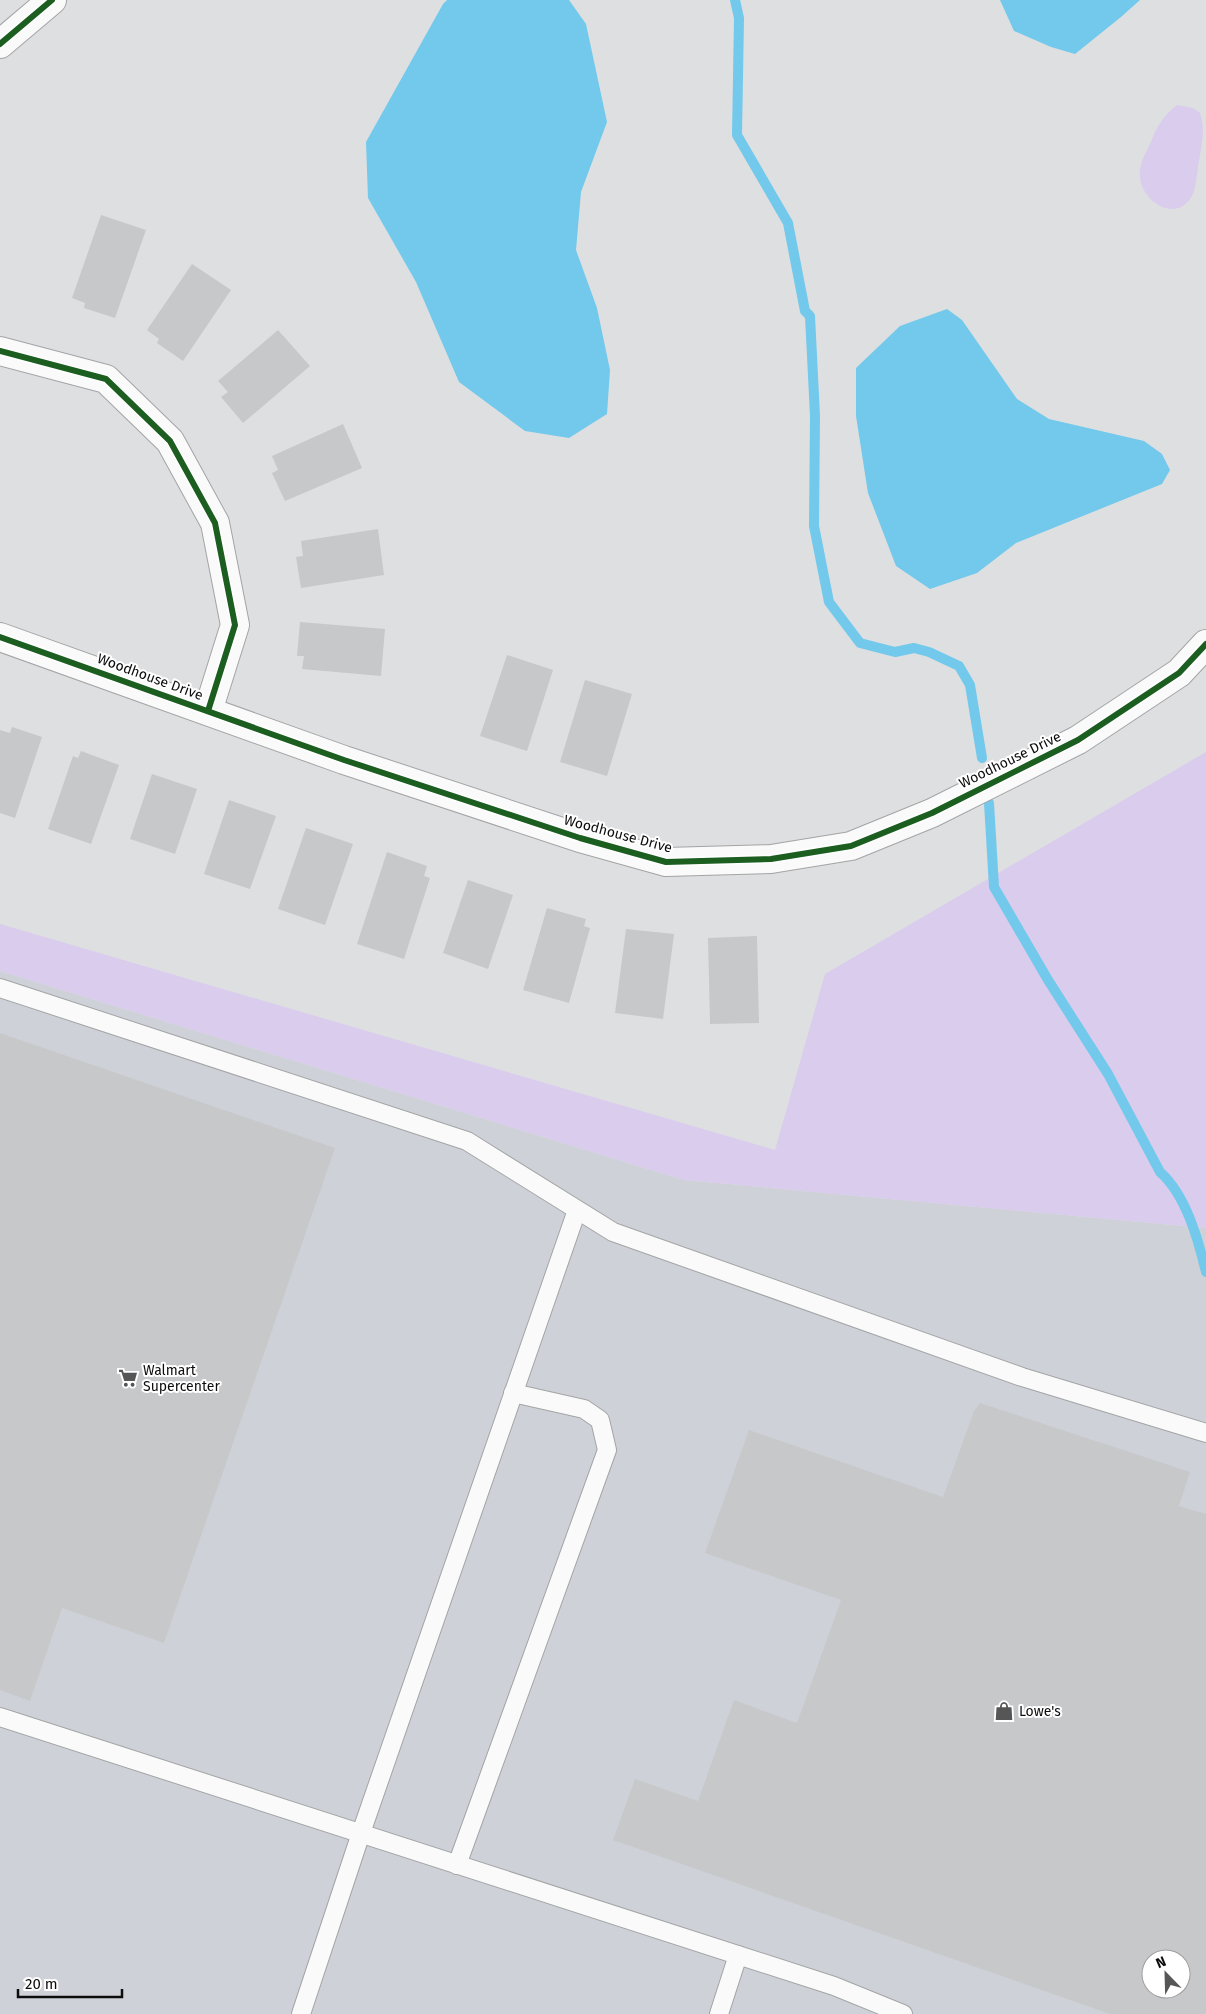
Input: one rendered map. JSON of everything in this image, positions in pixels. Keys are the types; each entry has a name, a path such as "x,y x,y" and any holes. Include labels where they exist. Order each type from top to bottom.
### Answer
{"street":[{"path":"0,44 52,0"},
{"path":"0,351 106,379 170,441 215,523 235,625 208,711"},
{"name":"Woodhouse Drive","path":"0,637 344,760 580,838 666,862 771,858 851,846 932,813 1078,740 1179,673 1206,644"}],"lane":[{"path":"0,988 467,1142 613,1232 1022,1377 1206,1433"},
{"path":"302,2014 360,1833 577,1210"},
{"path":"457,1865 607,1450 600,1420 584,1409 513,1393"},
{"path":"0,1717 834,1986 903,2014"},
{"path":"719,2014 738,1955"}],"shaded area":[{"path":"1177,105 1193,108 1200,113 1203,126 1196,181 1192,196 1186,204 1170,209 1162,207 1147,195 1142,187 1140,169 1155,131 1161,121"},
{"path":"1206,752 1206,1228 684,1180 0,971 0,924 775,1150 825,974"},
{"path":"0,971 684,1180 1206,1228 1206,2014 0,2014"}],"water":[{"path":"447,0 569,0 586,24 607,122 581,192 576,250 597,308 610,370 607,414 569,438 525,431 459,382 416,282 368,198 366,142"},
{"path":"1000,0 1140,0 1075,54 1051,47 1014,31"},
{"path":"947,309 962,320 1017,399 1049,419 1144,441 1162,454 1170,470 1162,484 1016,543 977,573 930,589 896,566 868,493 856,416 856,368 900,326"}],"building":[{"path":"101,215 146,230 115,318 84,308 85,303 72,298"},
{"path":"192,264 231,290 183,361 157,343 159,339 147,330"},
{"path":"278,330 310,366 243,423 221,397 228,392 218,381"},
{"path":"343,424 362,468 285,501 272,473 278,470 272,456"},
{"path":"378,529 384,575 301,588 296,557 303,556 301,541"},
{"path":"300,622 385,629 381,676 302,669 304,656 297,656"},
{"path":"507,655 553,670 527,751 480,736"},
{"path":"585,680 632,694 607,776 560,762"},
{"path":"12,727 42,737 15,818 0,813 0,730 10,733"},
{"path":"81,751 119,765 91,844 48,829 73,756 78,758"},
{"path":"152,774 197,789 175,854 130,839"},
{"path":"229,800 276,816 250,889 204,874"},
{"path":"306,828 353,844 325,925 278,909"},
{"path":"387,852 427,866 424,876 430,878 404,959 357,944"},
{"path":"468,880 513,895 488,969 443,953"},
{"path":"547,908 586,919 584,926 590,928 569,1003 523,990"},
{"path":"626,929 674,934 663,1019 615,1013"},
{"path":"757,936 759,1023 710,1024 708,938"},
{"name":"Walmart Supercenter","path":"0,1033 335,1148 164,1643 62,1608 30,1701 0,1690"},
{"name":"Lowe's","path":"980,1403 1190,1472 1179,1506 1206,1514 1206,2014 1110,2014 613,1840 635,1779 698,1801 734,1700 797,1723 841,1600 705,1553 749,1430 943,1497 974,1411"}],"waterway":[{"path":"735,0 739,18 737,135 788,223 805,311 810,316 815,416 814,526 829,602 860,643 895,652 914,648 929,652 959,666 970,685 982,758"},
{"path":"989,803 994,887 1048,980 1108,1074 1160,1172 1184,1205 1195,1232 1206,1272"}],"cycle path":[{"path":"0,44 52,0"},
{"path":"0,351 106,379 170,441 215,523 235,625 208,711"},
{"path":"0,637 344,760 580,838 666,862 771,859 851,846 932,813 1078,740 1179,673 1206,644"}],"place":[{"name":"Walmart Supercenter","path":"128,1378"},
{"name":"Lowe's","path":"1004,1711"}]}
